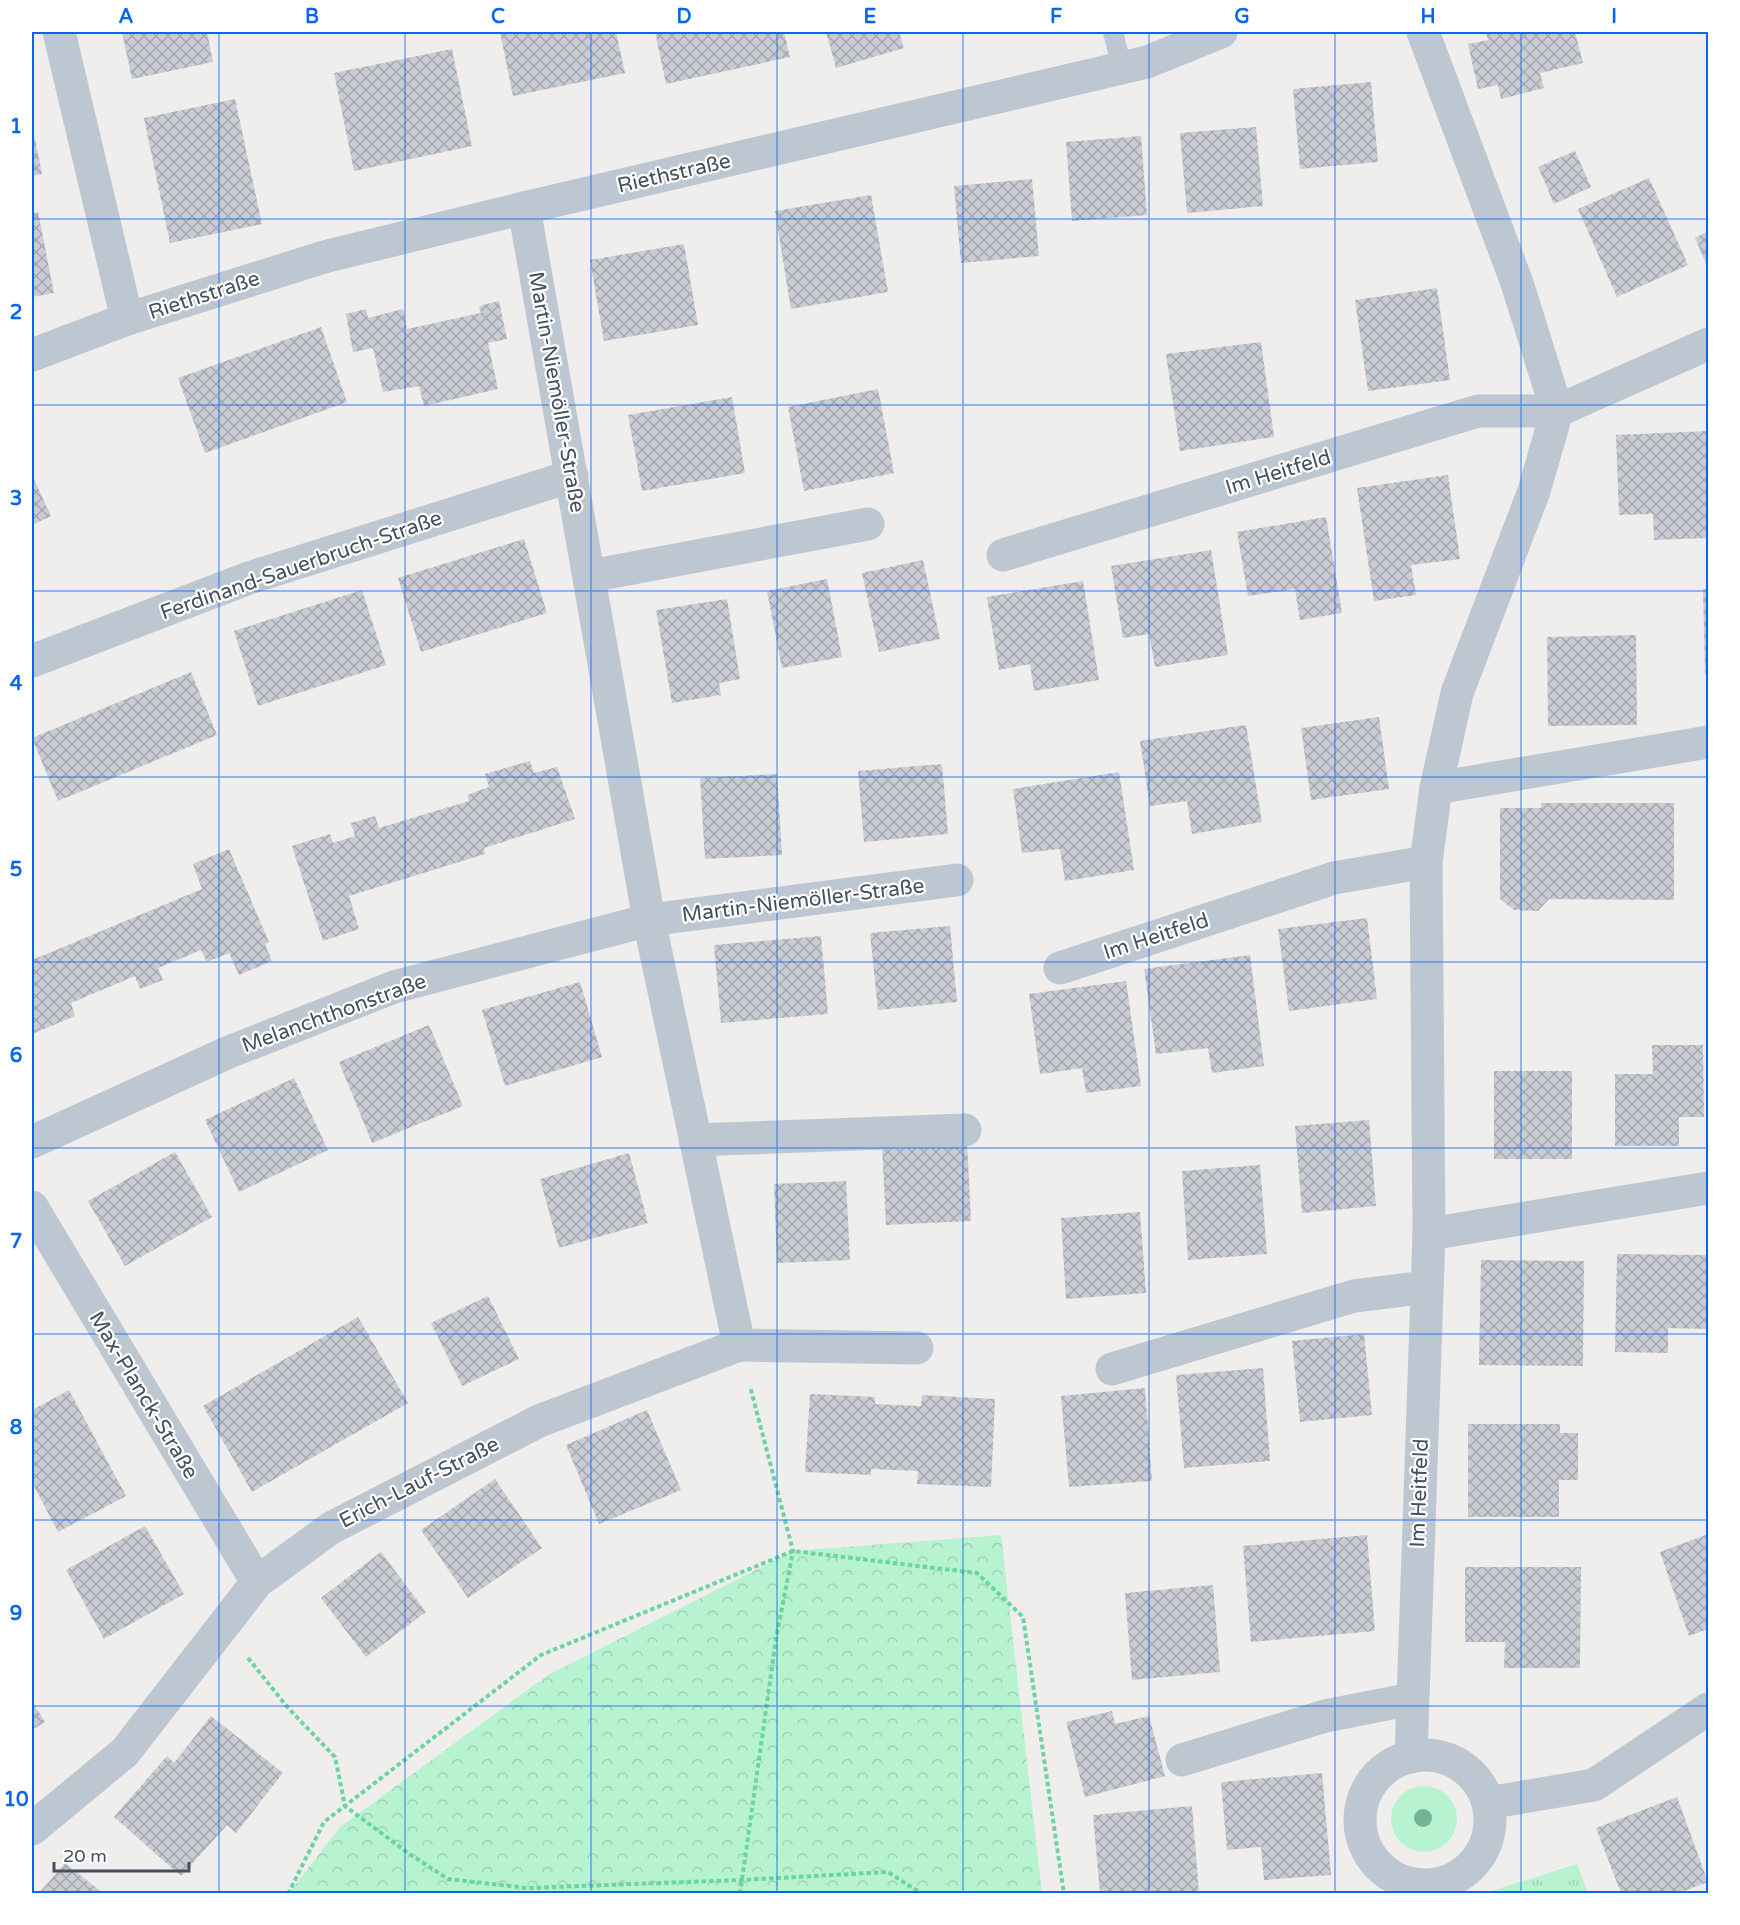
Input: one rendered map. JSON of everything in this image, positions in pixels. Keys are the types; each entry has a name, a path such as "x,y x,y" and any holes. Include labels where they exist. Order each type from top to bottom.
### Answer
{"street":[{"name":"Riethstraße","path":"59,32 127,319"},
{"name":"Riethstraße","path":"32,355 127,319 324,257 524,207 1147,62 1221,32"},
{"path":"1423,32 1517,283 1557,411"},
{"name":"Martin-Niemöller-Straße","path":"524,207 649,920 739,1345"},
{"name":"Im Heitfeld","path":"1003,555 1478,411 1557,411 1708,344"},
{"name":"Im Heitfeld","path":"1411,1757 1429,1234 1426,862 1436,788 1457,693 1534,491 1557,411"},
{"name":"Ferdinand-Sauerbruch-Straße","path":"32,661 249,578 572,476"},
{"path":"590,576 868,524"},
{"path":"1436,788 1708,742"},
{"name":"Im Heitfeld","path":"1060,968 1334,878 1426,862"},
{"name":"Martin-Niemöller-Straße","path":"649,920 957,880"},
{"name":"Melanchthonstraße","path":"32,1142 229,1052 394,987 649,920"},
{"path":"695,1140 964,1130"},
{"path":"1429,1234 1708,1188"},
{"name":"Max-Planck-Straße","path":"32,1207 257,1582"},
{"path":"1112,1369 1354,1296 1427,1287"},
{"name":"Erich-Lauf-Straße","path":"32,1829 125,1752 257,1582 331,1528 539,1421 739,1345 917,1348"},
{"path":"1182,1760 1325,1716 1412,1699"},
{"path":"1488,1803 1594,1785 1708,1708"},
{"path":"1431,1755 1450,1760 1467,1770 1480,1785 1488,1803 1490,1823 1486,1844 1476,1861 1461,1875 1442,1884 1401,1887 1369,1856 1363,1843 1360,1830 1362,1802 1376,1778 1398,1761 1431,1755"}],"lane":[{"path":"1113,32 1122,68"}],"path":[{"path":"739,1345 793,1551 774,1650 740,1893"},
{"path":"288,1893 324,1822 540,1655 793,1551 977,1574 1023,1617 1064,1893"},
{"path":"223,1627 289,1709 335,1757 345,1806 408,1853 448,1879 527,1888 741,1881 888,1872 922,1893"}],"green space":[{"path":"1001,1535 1042,1893 289,1893 340,1827 548,1675 793,1551"},
{"path":"1417,1786 1431,1786 1443,1791 1452,1800 1457,1819 1455,1832 1448,1843 1431,1852 1417,1852 1405,1847 1396,1838 1391,1826 1391,1812 1396,1800 1405,1791"},
{"path":"1577,1864 1588,1893 1485,1893"}],"building":[{"path":"122,32 207,32 213,62 132,79"},
{"path":"500,32 616,32 625,73 513,96"},
{"path":"655,32 784,32 790,57 666,84"},
{"path":"826,32 899,32 904,48 836,68"},
{"path":"1486,32 1575,32 1583,63 1540,73 1544,88 1501,99 1498,85 1478,89 1468,44 1488,40"},
{"path":"452,49 472,146 354,171 334,73"},
{"path":"1371,82 1378,162 1300,169 1293,89"},
{"path":"235,99 262,224 170,243 144,118"},
{"path":"32,124 42,174 32,176"},
{"path":"1256,127 1263,206 1187,213 1180,133"},
{"path":"1141,136 1147,215 1072,221 1066,142"},
{"path":"1575,151 1591,187 1554,204 1538,167"},
{"path":"1649,178 1688,265 1617,297 1578,209"},
{"path":"1032,179 1039,256 961,263 954,186"},
{"path":"871,195 888,292 791,309 775,211"},
{"path":"38,212 54,293 32,297 32,213"},
{"path":"1708,231 1708,268 1695,238"},
{"path":"684,244 698,325 604,341 590,260"},
{"path":"1437,288 1450,380 1368,391 1355,300"},
{"path":"499,301 507,339 488,343 498,389 424,406 419,386 383,392 373,348 353,352 346,314 366,309 368,318 403,309 407,329 481,313 479,306"},
{"path":"321,327 347,402 205,453 178,378"},
{"path":"1261,342 1274,437 1180,451 1166,354"},
{"path":"878,389 894,473 804,491 788,407"},
{"path":"732,397 745,473 642,491 628,415"},
{"path":"1708,431 1708,538 1654,540 1653,514 1619,515 1616,435"},
{"path":"32,475 51,516 32,525"},
{"path":"1448,475 1460,559 1411,565 1416,595 1374,601 1357,488"},
{"path":"1326,517 1342,613 1300,620 1295,589 1248,596 1237,532"},
{"path":"524,539 547,613 421,652 398,578"},
{"path":"1211,550 1228,655 1155,667 1149,634 1123,638 1111,566"},
{"path":"923,560 940,639 879,652 862,573"},
{"path":"827,579 842,657 782,668 767,591"},
{"path":"1083,581 1099,680 1034,691 1030,664 999,670 987,597"},
{"path":"1703,589 1708,589 1708,674 1705,674"},
{"path":"362,590 386,665 258,706 234,631"},
{"path":"727,599 740,679 719,683 721,695 672,703 656,610"},
{"path":"1636,635 1637,725 1548,726 1547,637"},
{"path":"191,672 217,735 58,801 32,738"},
{"path":"1379,717 1389,789 1311,800 1301,728"},
{"path":"1246,725 1262,822 1192,834 1187,801 1150,806 1140,741"},
{"path":"530,761 534,773 557,767 575,819 484,848 485,854 349,896 359,929 323,941 292,846 330,834 333,843 355,836 351,823 375,816 379,828 469,801 467,795 489,787 485,774"},
{"path":"942,764 948,834 864,842 858,771"},
{"path":"1119,772 1134,870 1065,881 1060,849 1022,853 1013,789"},
{"path":"777,774 782,855 705,859 700,778"},
{"path":"1541,803 1674,803 1674,900 1549,899 1538,911 1514,910 1500,899 1500,808 1541,808"},
{"path":"229,849 269,942 265,944 272,961 239,975 229,953 207,962 201,950 158,968 163,980 140,989 135,976 71,1003 75,1016 32,1034 32,960 202,889 193,864"},
{"path":"1367,918 1377,999 1289,1011 1278,929"},
{"path":"950,926 957,1002 878,1010 870,933"},
{"path":"821,936 828,1014 721,1023 714,945"},
{"path":"1250,955 1264,1066 1212,1073 1208,1048 1156,1054 1144,969"},
{"path":"1126,981 1141,1086 1086,1093 1082,1068 1040,1074 1029,994"},
{"path":"580,982 602,1057 505,1086 482,1010"},
{"path":"429,1025 463,1106 372,1143 339,1062"},
{"path":"1652,1045 1703,1045 1704,1117 1679,1117 1679,1146 1615,1146 1615,1074 1653,1074"},
{"path":"1494,1071 1572,1071 1572,1159 1494,1159"},
{"path":"294,1078 328,1150 239,1192 205,1120"},
{"path":"1369,1120 1376,1206 1302,1213 1295,1126"},
{"path":"967,1142 971,1221 886,1225 882,1145"},
{"path":"175,1152 212,1217 125,1266 88,1201"},
{"path":"629,1153 648,1223 559,1248 540,1179"},
{"path":"1260,1165 1267,1254 1188,1260 1182,1171"},
{"path":"846,1181 850,1260 777,1263 774,1184"},
{"path":"1140,1212 1146,1293 1066,1299 1061,1218"},
{"path":"1617,1254 1708,1255 1708,1329 1668,1328 1668,1353 1615,1352"},
{"path":"1481,1260 1584,1261 1583,1366 1479,1365"},
{"path":"488,1296 519,1359 462,1386 431,1323"},
{"path":"358,1317 408,1403 252,1492 203,1406"},
{"path":"1364,1334 1372,1415 1300,1422 1292,1341"},
{"path":"1263,1368 1270,1461 1184,1468 1176,1375"},
{"path":"1145,1388 1152,1481 1069,1487 1061,1396"},
{"path":"69,1390 126,1496 58,1532 32,1482 32,1410"},
{"path":"810,1394 875,1397 875,1404 921,1406 922,1395 995,1399 991,1487 917,1484 918,1471 871,1469 871,1475 805,1472"},
{"path":"647,1410 681,1490 599,1524 566,1445"},
{"path":"1468,1424 1560,1424 1560,1433 1578,1433 1578,1480 1559,1480 1559,1517 1468,1517"},
{"path":"495,1479 542,1548 468,1598 421,1530"},
{"path":"145,1526 184,1594 104,1639 66,1570"},
{"path":"1708,1534 1708,1629 1689,1636 1660,1552"},
{"path":"1367,1535 1375,1631 1251,1642 1243,1546"},
{"path":"381,1552 426,1612 366,1657 321,1598"},
{"path":"1465,1567 1581,1567 1580,1668 1504,1668 1505,1642 1465,1642"},
{"path":"1213,1585 1220,1672 1132,1680 1125,1593"},
{"path":"32,1701 45,1722 32,1730"},
{"path":"1112,1711 1115,1724 1149,1716 1165,1776 1085,1797 1066,1722"},
{"path":"211,1716 283,1773 236,1833 227,1825 181,1876 114,1817 167,1756 174,1763"},
{"path":"1322,1773 1331,1875 1264,1880 1261,1847 1227,1850 1221,1782"},
{"path":"1677,1797 1708,1882 1679,1893 1621,1893 1596,1828"},
{"path":"1192,1806 1199,1893 1100,1893 1093,1815"},
{"path":"65,1863 103,1893 39,1893"}]}
